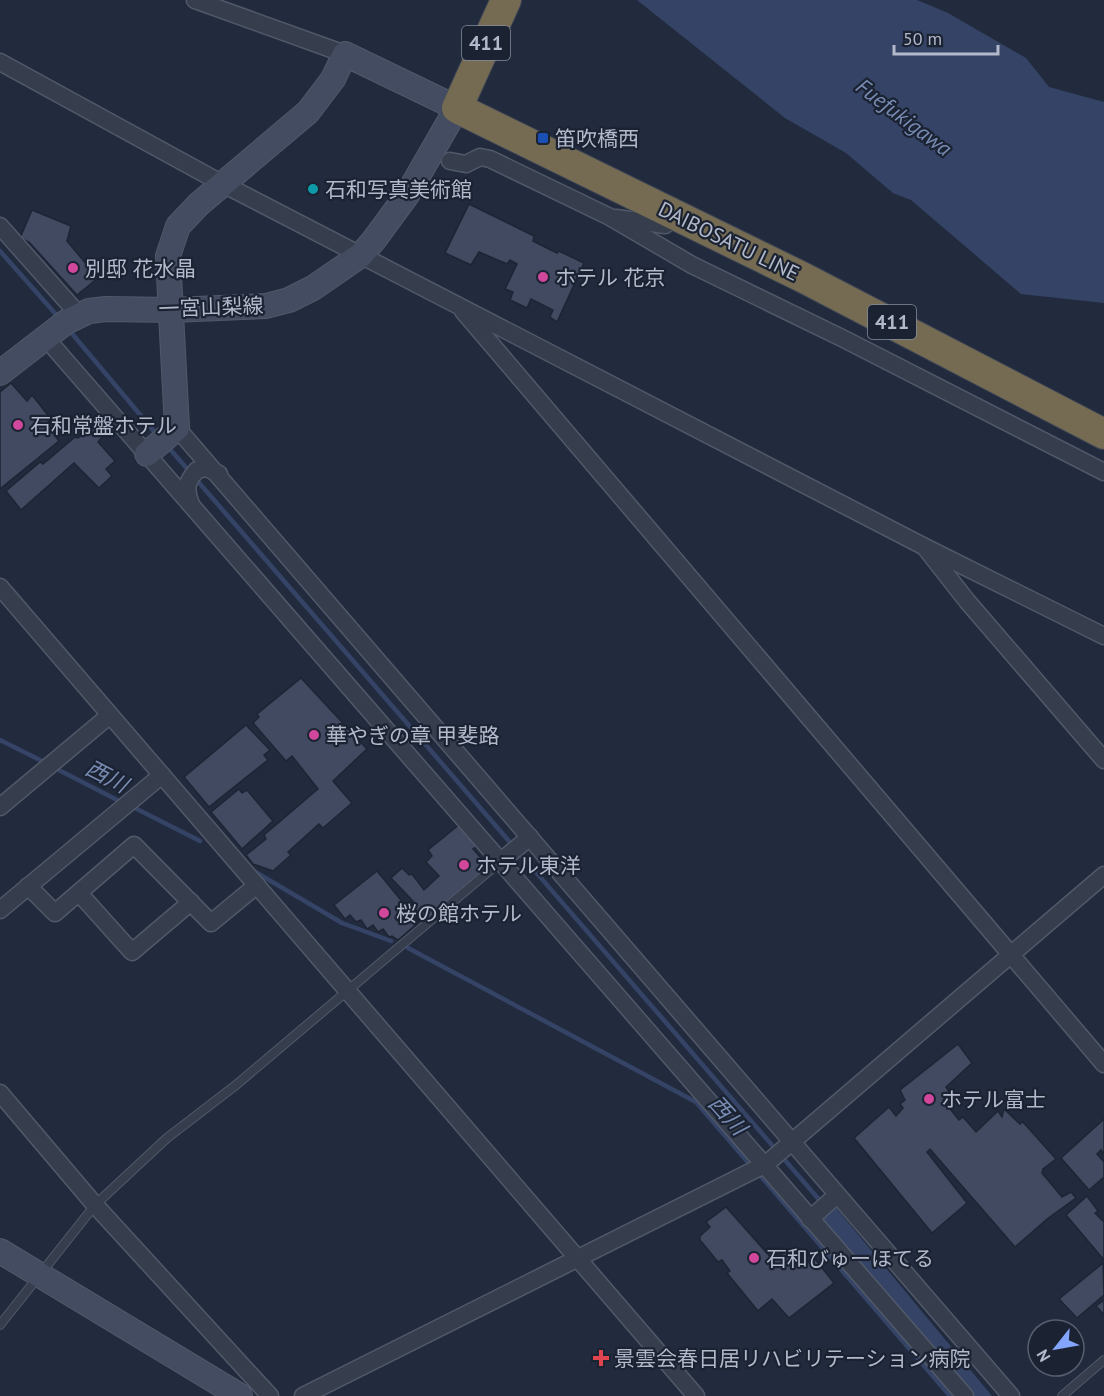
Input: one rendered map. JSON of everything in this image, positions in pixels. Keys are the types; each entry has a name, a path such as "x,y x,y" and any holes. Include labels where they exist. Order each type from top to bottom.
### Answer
{"highway":[{"name":"411","path":"462,97 506,0"},
{"name":"DAIBOSATU LINE","path":"462,97 677,215 825,288 1104,434"}],"main road":[{"path":"162,441 172,310 168,256 178,226 308,112 333,79 345,54 462,97"},
{"name":"一宮山梨線","path":"0,373 61,326 106,309 172,310 278,305 313,288 361,255 407,195 462,97"},
{"path":"0,1251 240,1396"}],"street":[{"path":"195,0 345,54"},
{"path":"0,62 224,184 925,547 1104,636"},
{"path":"450,161 466,164 480,157 490,159 610,217 692,265 844,339 1104,472"},
{"path":"610,217 665,225 677,215"},
{"path":"0,226 61,326 162,441 192,505"},
{"path":"457,304 1104,1064"},
{"path":"162,441 219,474 530,837 788,1146 1011,1396"},
{"path":"219,474 207,468 197,470 188,480 185,491 192,505 812,1216 965,1396"},
{"path":"925,547 967,601 1104,760"},
{"path":"0,587 696,1396"},
{"path":"0,807 110,715"},
{"path":"0,910 162,775"},
{"path":"501,861 530,837"},
{"path":"28,886 55,913 134,845 211,923 257,885"},
{"path":"303,1396 580,1259 765,1164 1104,875"},
{"path":"79,893 132,952 191,902"},
{"path":"0,1093 95,1204 270,1396"},
{"path":"812,1216 833,1198"}],"lane":[{"path":"0,1325 95,1204 167,1138 236,1085 501,861"},
{"path":"1062,1396 1104,1360"}],"water":[{"name":"Fuefukigawa","path":"637,0 917,0 948,13 1026,58 1049,87 1104,102 1104,303 1021,294 911,200 893,193 846,153 785,118"},
{"path":"832,1203 992,1396 971,1396 817,1216"}],"building":[{"path":"469,204 534,236 533,241 584,263 557,322 550,317 553,310 531,299 527,308 510,300 513,292 505,289 517,264 510,260 507,264 479,252 471,265 445,253"},
{"path":"32,210 71,226 67,241 98,278 77,295 29,242 20,238"},
{"path":"11,383 27,401 32,395 51,419 46,424 59,441 0,489 0,392"},
{"path":"98,423 106,432 98,442 115,461 106,469 112,476 99,488 74,463 21,510 6,491 40,462 43,464 75,437 78,438"},
{"path":"301,678 367,749 333,781 352,803 323,828 319,824 288,852 291,855 273,871 253,864 246,855 266,839 264,835 318,789 292,756 286,761 253,723 259,717 257,714"},
{"path":"246,725 270,750 264,755 268,760 209,807 184,777"},
{"path":"239,789 242,793 247,790 273,821 242,849 211,812"},
{"path":"460,824 478,846 473,849 489,867 425,920 411,904 413,901 391,878 402,868 409,875 412,874 424,890 439,876 426,862 432,856 428,850"},
{"path":"377,871 419,922 398,940 392,936 389,937 383,929 378,932 373,925 367,929 361,920 356,922 350,915 345,919 334,905"},
{"path":"958,1044 972,1063 946,1087 950,1093 943,1100 959,1120 963,1117 976,1132 998,1111 1002,1117 1004,1109 1020,1124 1023,1122 1056,1159 1043,1169 1042,1173 1062,1197 1071,1192 1076,1198 1015,1247 930,1149 927,1152 967,1203 932,1233 854,1138 889,1107 896,1116 903,1108 900,1104 905,1100 900,1090"},
{"path":"1104,1119 1104,1154 1101,1150 1097,1154 1104,1162 1104,1177 1089,1190 1061,1158"},
{"path":"1087,1196 1098,1211 1095,1213 1104,1222 1104,1260 1066,1215"},
{"path":"726,1207 774,1261 785,1251 799,1266 815,1259 834,1283 789,1318 772,1299 758,1311 727,1273 730,1271 722,1260 718,1262 700,1240 700,1236 710,1227 706,1222"},
{"path":"1103,1263 1104,1295 1077,1318 1059,1299"},
{"path":"1104,1300 1104,1315 1096,1306"}],"waterway":[{"path":"0,251 60,319"},
{"path":"69,330 158,436"},
{"path":"168,447 190,472"},
{"path":"195,478 822,1203"},
{"name":"西川","path":"0,740 46,763"},
{"name":"西川","path":"53,767 123,803"},
{"name":"西川","path":"131,806 200,841"},
{"name":"西川","path":"252,870 342,923 391,941"},
{"name":"西川","path":"408,948 696,1102 752,1167"},
{"name":"西川","path":"758,1173 950,1396"}],"place":[{"name":"笛吹橋西","path":"543,138"},
{"name":"石和写真美術館","path":"313,189"},
{"name":"別邸 花水晶","path":"73,268"},
{"name":"ホテル 花京","path":"543,277"},
{"name":"石和常盤ホテル","path":"18,425"},
{"name":"華やぎの章 甲斐路","path":"314,735"},
{"name":"ホテル東洋","path":"464,865"},
{"name":"桜の館ホテル","path":"384,913"},
{"name":"ホテル富士","path":"929,1099"},
{"name":"石和びゅーほてる","path":"754,1258"},
{"name":"景雲会春日居リハビリテーション病院","path":"601,1358"}]}
